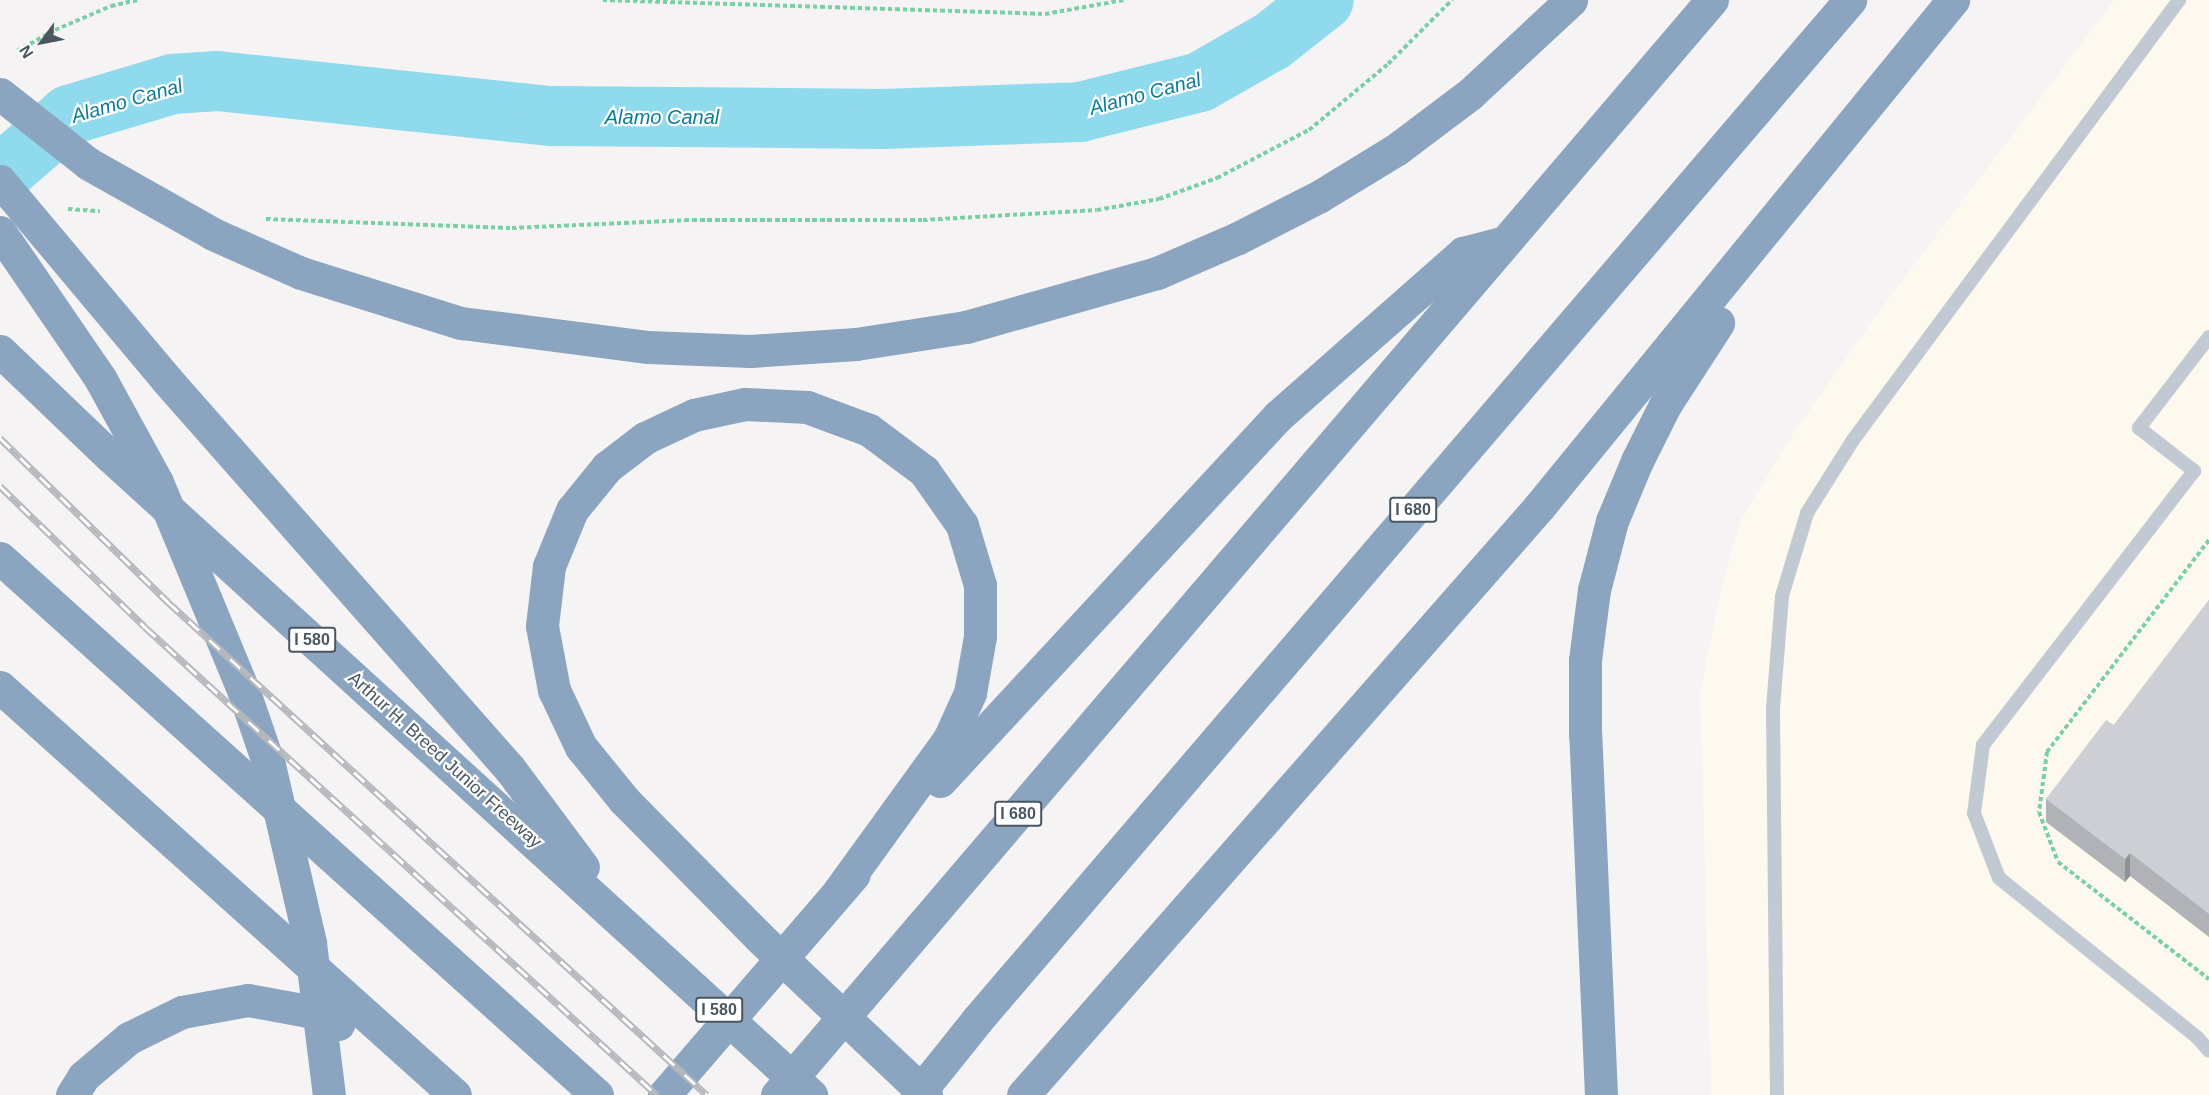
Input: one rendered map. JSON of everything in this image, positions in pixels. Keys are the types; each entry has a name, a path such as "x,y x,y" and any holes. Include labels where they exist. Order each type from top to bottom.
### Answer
{"highway":[{"path":"0,94 89,164 213,234 301,273 461,323 648,347 750,351 856,344 966,327 1157,273 1258,228 1397,148 1470,94 1571,0"},
{"name":"I 680","path":"777,1095 1712,0"},
{"name":"I 680","path":"917,1095 977,1020 1850,0"},
{"path":"1033,1084 1539,507 1953,0"},
{"path":"1600,1095 1586,660 1594,590 1612,521 1637,461 1695,355 1884,87"},
{"path":"0,181 166,379 510,769 627,926"},
{"path":"0,232 100,378 157,482 244,692 269,765 308,933 324,1030 329,1095"},
{"path":"664,1095 839,891 1278,416 1462,253 1505,242"},
{"name":"Arthur H. Breed Junior Freeway","path":"0,351 110,456 811,1095"},
{"path":"839,891 949,739 970,693 980,636 980,585 962,525 924,471 869,430 807,407 745,404 694,415 645,438 607,467 572,510 549,566 544,606 542,626 554,690 581,747 624,800 759,937 926,1095"},
{"path":"0,558 597,1095"},
{"path":"0,687 453,1095"},
{"path":"72,1095 84,1076 129,1038 182,1012 248,1000 308,1011 381,1042 453,1095"}],"lane":[{"path":"1777,1095 1773,708 1782,596 1807,513 1853,440 2179,0"},
{"path":"2209,337 2139,428 2194,471 1983,746 1974,813 1999,878 2197,1037 2209,1051"}],"path":[{"path":"17,51 55,30 111,6 137,0"},
{"path":"603,0 1045,14 1124,0"},
{"path":"261,218 512,228 685,220 923,220 1097,210 1159,199 1216,178 1309,130 1388,64 1452,0"},
{"path":"68,209 102,211"},
{"path":"2209,540 2047,752 2039,812 2058,861 2209,979"}],"shaded area":[{"path":"2114,0 2209,0 2209,1095 1711,1095 1700,692 1721,589 1740,521 1793,434 1877,314"}],"building":[{"path":"2209,600 2209,914 2130,853 2125,859 2046,799 2106,720 2114,725"}],"waterway":[{"name":"Alamo Canal","path":"0,175 69,115 173,84 217,81 552,116 883,119 1080,112 1200,82 1272,41 1324,0"}],"railway":[{"path":"0,438 168,602 707,1095"},
{"path":"0,486 145,627 657,1095"}]}
